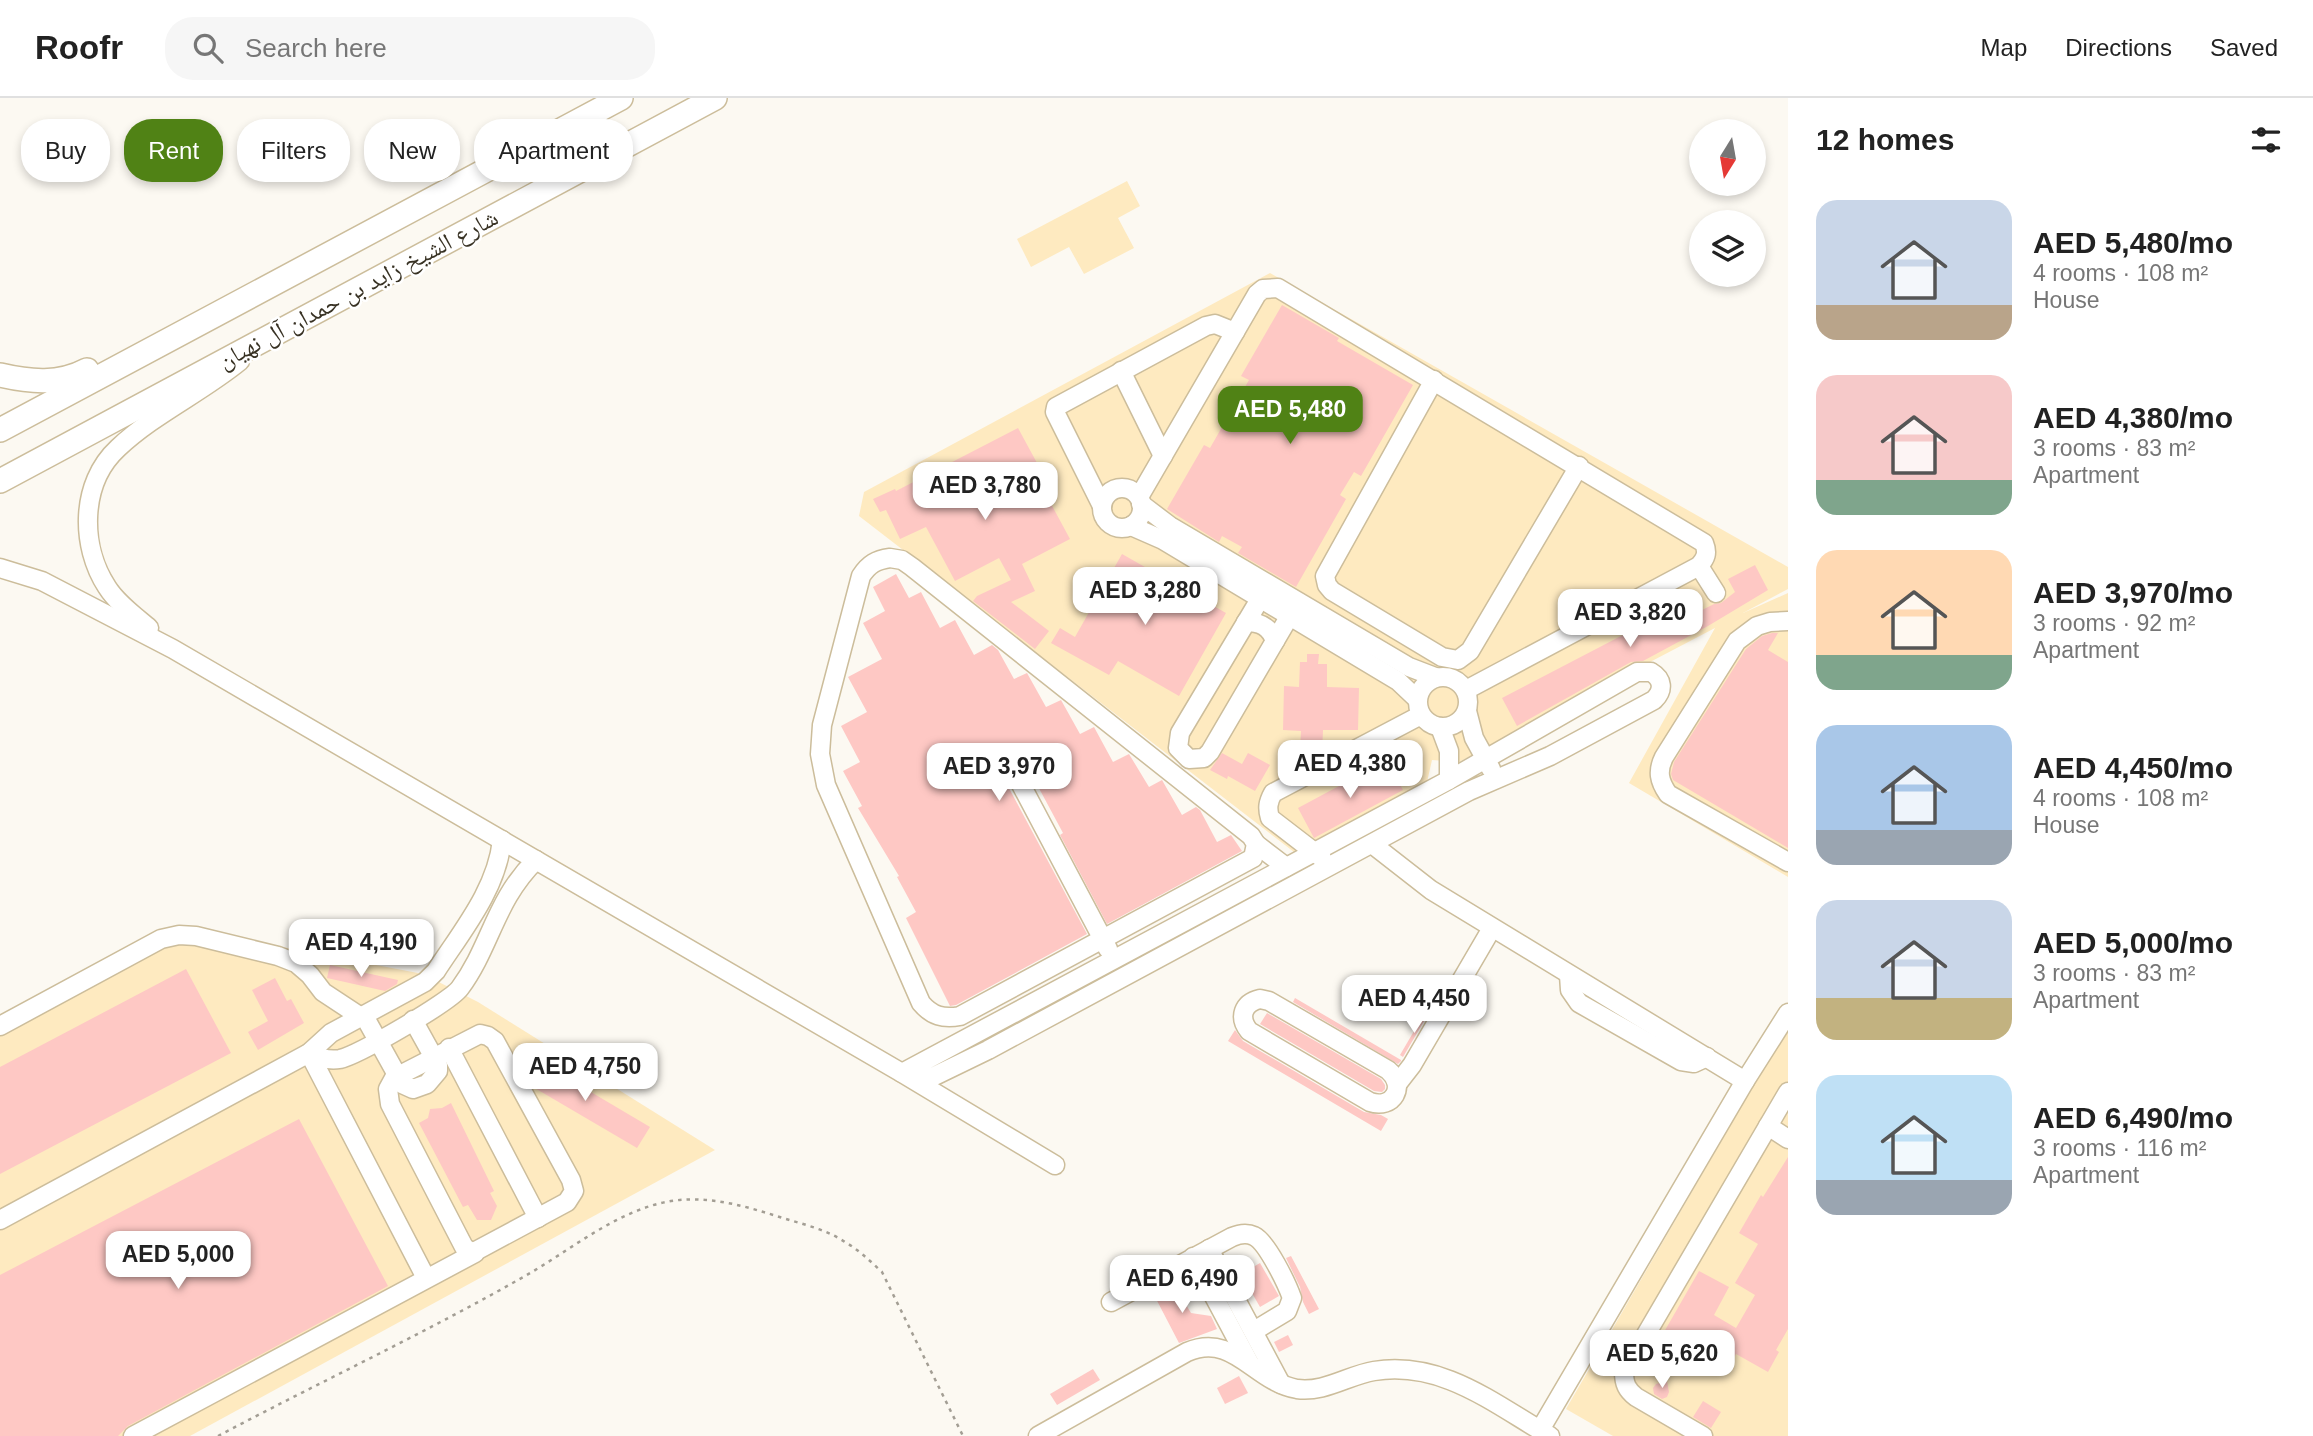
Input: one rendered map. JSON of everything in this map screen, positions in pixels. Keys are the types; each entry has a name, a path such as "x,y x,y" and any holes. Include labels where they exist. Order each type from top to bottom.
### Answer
{"main road":[{"name":"شارع الشيخ زايد بن حمدان آل نهيان","path":"0,430 621,98"},
{"name":"شارع الشيخ زايد بن حمدان آل نهيان","path":"0,481 715,98"},
{"path":"0,375 28,381 56,381 79,374 119,354 149,350"}],"street":[{"path":"1079,438 1105,500 1104,518 1113,526 1131,526 1140,517 1140,501 1163,456 1257,293 1270,287 1278,288 1704,542 1707,551 1705,560 1699,566 1466,690"},
{"path":"1105,500 1055,409 1058,405 1206,326 1215,324 1235,332"},
{"path":"173,649 128,611 108,589 94,562 88,533 89,504 98,475 115,451 137,431 219,377 258,343"},
{"path":"1121,372 1163,456"},
{"path":"1434,380 1325,576 1332,591 1389,626 1442,657 1458,660 1465,657 1578,466"},
{"path":"1105,500 1114,489 1128,489 1170,526 1377,648 1418,671 1434,677 1452,678 1466,690 1466,711 1474,738 1497,779"},
{"path":"1131,526 1163,540 1398,681 1419,707 1426,721 1440,727 1456,724 1466,711"},
{"path":"1256,844 1255,851 1247,862 960,1016 938,1017 928,1012 921,1003 826,785 820,761 822,724 860,576 878,559 902,560 1251,836 1256,844 1286,867"},
{"path":"1699,566 1716,593"},
{"path":"0,568 42,581 173,649 920,1083 1055,1165"},
{"path":"1260,599 1181,733 1178,748 1189,759 1204,758 1210,752 1289,617"},
{"path":"1788,621 1757,626 1737,641 1664,757 1659,776 1668,794 1788,862"},
{"path":"1246,622 1254,622 1268,628 1275,641"},
{"path":"1377,648 1389,626"},
{"path":"902,1073 1449,780 1637,672 1651,671 1657,676 1661,689 1654,701 1372,844 988,1050 920,1083"},
{"path":"1332,866 1270,818 1268,801 1273,793 1419,707 1423,685 1434,677"},
{"path":"1440,727 1449,751 1449,780"},
{"path":"1008,760 1123,976"},
{"path":"0,1220 309,1053 321,1040 430,978 486,892 497,867 502,840"},
{"path":"1372,844 1410,876 1492,928 1745,1080"},
{"path":"309,1053 325,1059 341,1059 414,1020 457,992 508,894 536,860"},
{"path":"1398,1083 1388,1070 1269,1001 1251,1001 1245,1007 1243,1024 1249,1031 1370,1102 1386,1104 1393,1099 1398,1083 1412,1065 1492,928"},
{"path":"0,1027 161,939 179,935 196,936 287,958 303,968 323,992 361,1016 372,1027 397,1076"},
{"path":"457,939 479,952"},
{"path":"1038,1436 1199,1347 1212,1346 1224,1348 1281,1384 1298,1389 1317,1389 1370,1371 1418,1369 1452,1380 1545,1433 1745,1080 1788,1013"},
{"path":"414,1020 441,1053 538,1218"},
{"path":"980,1032 988,1050"},
{"path":"134,1436 426,1278 475,1252 538,1218 570,1199 574,1191 571,1180 495,1041 480,1034 397,1076 388,1089 390,1104 464,1247 469,1252 475,1252"},
{"path":"309,1053 426,1278"},
{"path":"1703,1436 1628,1391 1624,1372 1788,1092"},
{"path":"1768,1126 1788,1139"},
{"path":"1111,1301 1239,1234 1254,1236 1265,1247 1290,1291 1291,1305 1287,1311 1254,1331"},
{"path":"1201,1253 1254,1331 1281,1384"},
{"path":"1201,1253 1251,1367"}],"path":[{"path":"218,1436 377,1356 526,1275 601,1229 638,1211 670,1201 704,1199 738,1204 822,1230 864,1255 882,1272 963,1436"}],"shaded area":[{"path":"1127,181 1140,206 1118,218 1134,248 1084,274 1069,247 1031,267 1017,239"},
{"path":"1270,273 1788,567 1788,589 1743,613 1788,593 1788,877 1629,783 1715,628 1459,762 1432,760 1427,782 1294,852 859,516 864,492"},
{"path":"174,926 423,974 478,1002 715,1150 190,1436 0,1436 0,1019"},
{"path":"1788,1026 1788,1436 1613,1436 1566,1409"}],"building":[{"path":"1282,305 1413,385 1361,476 1354,472 1340,495 1346,499 1296,587 1238,553 1242,547 1222,536 1219,542 1167,509 1204,445 1210,448 1249,380 1241,376"},
{"path":"1018,428 1043,474 1037,478 1070,539 1022,564 1035,591 1011,602 1049,631 1035,649 973,601 977,596 1011,580 999,558 955,581 926,527 900,539 886,510 880,512 873,499 895,489 896,491"},
{"path":"1122,554 1226,613 1179,696 1118,661 1109,675 1051,643 1060,628 1075,637"},
{"path":"1755,565 1768,590 1708,626 1643,661 1631,662 1517,726 1502,698 1694,598 1700,611 1721,603 1735,592 1728,579"},
{"path":"896,574 909,598 921,592 940,628 955,620 974,655 992,645 998,650 1014,679 1027,673 1046,707 1061,700 1080,734 1094,727 1113,762 1129,754 1149,787 1162,780 1182,815 1196,807 1217,842 1231,835 1242,851 1107,924 1019,751 1016,753 1009,749 1003,750 998,755 996,764 1087,934 950,1006 906,918 916,912 897,877 899,876 858,808 862,806 843,771 860,762 841,726 867,712 848,677 882,659 863,623 885,611 873,587"},
{"path":"1778,633 1768,650 1788,662 1788,848 1673,780 1671,774 1674,762 1746,649 1762,636"},
{"path":"1307,654 1319,654 1318,664 1327,664 1327,687 1359,688 1358,730 1323,730 1322,753 1300,752 1301,731 1283,730 1284,686 1299,687 1300,662 1307,662"},
{"path":"1222,753 1242,764 1248,753 1270,765 1255,791 1228,776 1227,779 1210,770"},
{"path":"1380,764 1384,771 1390,766 1403,790 1314,838 1298,808"},
{"path":"330,965 398,980 397,984 385,991 327,978"},
{"path":"186,969 231,1053 0,1174 0,1067"},
{"path":"275,978 287,1001 291,999 304,1023 258,1050 248,1032 268,1021 252,990"},
{"path":"1295,998 1401,1061 1398,1064 1293,1002"},
{"path":"1267,1013 1381,1079 1385,1089 1382,1092 1374,1091 1260,1024"},
{"path":"1424,1014 1427,1016 1403,1057 1400,1055"},
{"path":"1235,1030 1243,1041 1364,1112 1388,1119 1381,1131 1228,1041"},
{"path":"530,1056 650,1127 637,1148 533,1087 523,1068"},
{"path":"451,1103 494,1191 490,1193 497,1206 491,1220 477,1220 468,1205 463,1207 419,1123 428,1118 430,1109 442,1108"},
{"path":"299,1119 388,1286 128,1426 118,1436 0,1436 0,1275"},
{"path":"1788,1157 1788,1329 1768,1372 1736,1354 1723,1374 1691,1354 1681,1370 1652,1353 1699,1271 1729,1287 1714,1315 1736,1328 1755,1295 1735,1283 1758,1244 1739,1233 1761,1195 1763,1197"},
{"path":"1291,1256 1319,1309 1309,1314 1286,1258"},
{"path":"1260,1263 1279,1296 1260,1307 1241,1274"},
{"path":"1173,1283 1191,1313 1211,1316 1217,1329 1179,1343 1153,1293"},
{"path":"1288,1335 1293,1345 1279,1352 1274,1342"},
{"path":"1093,1369 1100,1380 1057,1405 1050,1394"},
{"path":"1239,1376 1248,1393 1225,1404 1217,1388"},
{"path":"1667,1381 1669,1392 1667,1397 1662,1399 1654,1394 1653,1388 1656,1384"},
{"path":"1703,1401 1721,1412 1711,1428 1693,1417"}]}
